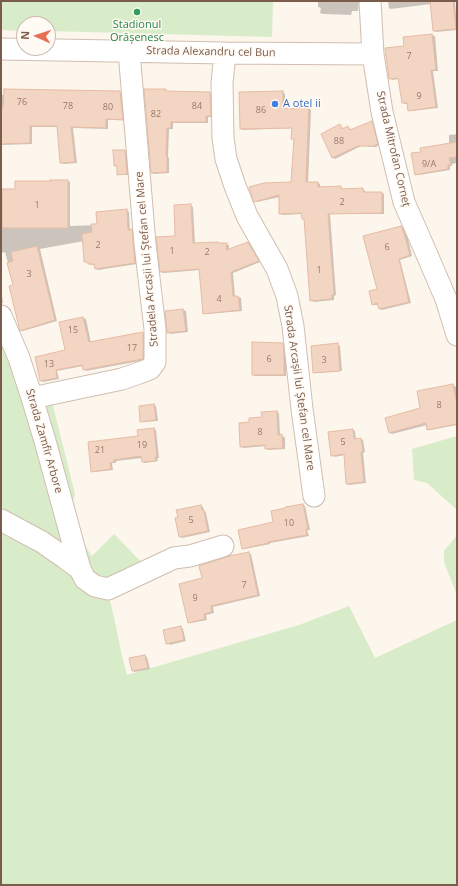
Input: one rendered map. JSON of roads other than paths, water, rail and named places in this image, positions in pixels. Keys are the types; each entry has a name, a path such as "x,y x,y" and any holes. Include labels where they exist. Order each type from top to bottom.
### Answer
{"street":[{"name":"Strada Mitrofan Corneț","path":"370,1 373,54 382,112 404,202 446,299 457,335"},
{"name":"Strada Alexandru cel Bun","path":"1,49 373,54"},
{"name":"Stradela Arcașii lui Ștefan cel Mare","path":"32,398 122,379 150,369 155,362 155,328 145,244 129,51"},
{"name":"Strada Arcașii lui Ștefan cel Mare","path":"225,53 222,83 223,138 226,159 247,216 278,269 287,296 293,326 302,409 314,496"},
{"name":"Strada Zamfir Arbore","path":"1,316 19,358 32,398 80,569"},
{"path":"1,520 42,542 65,558 80,569 85,579 95,586 108,588 174,558 190,556 223,546"}],"place":[{"name":"Stadionul Orășenesc","path":"137,12"},
{"name":"A otel ii","path":"275,104"}]}
